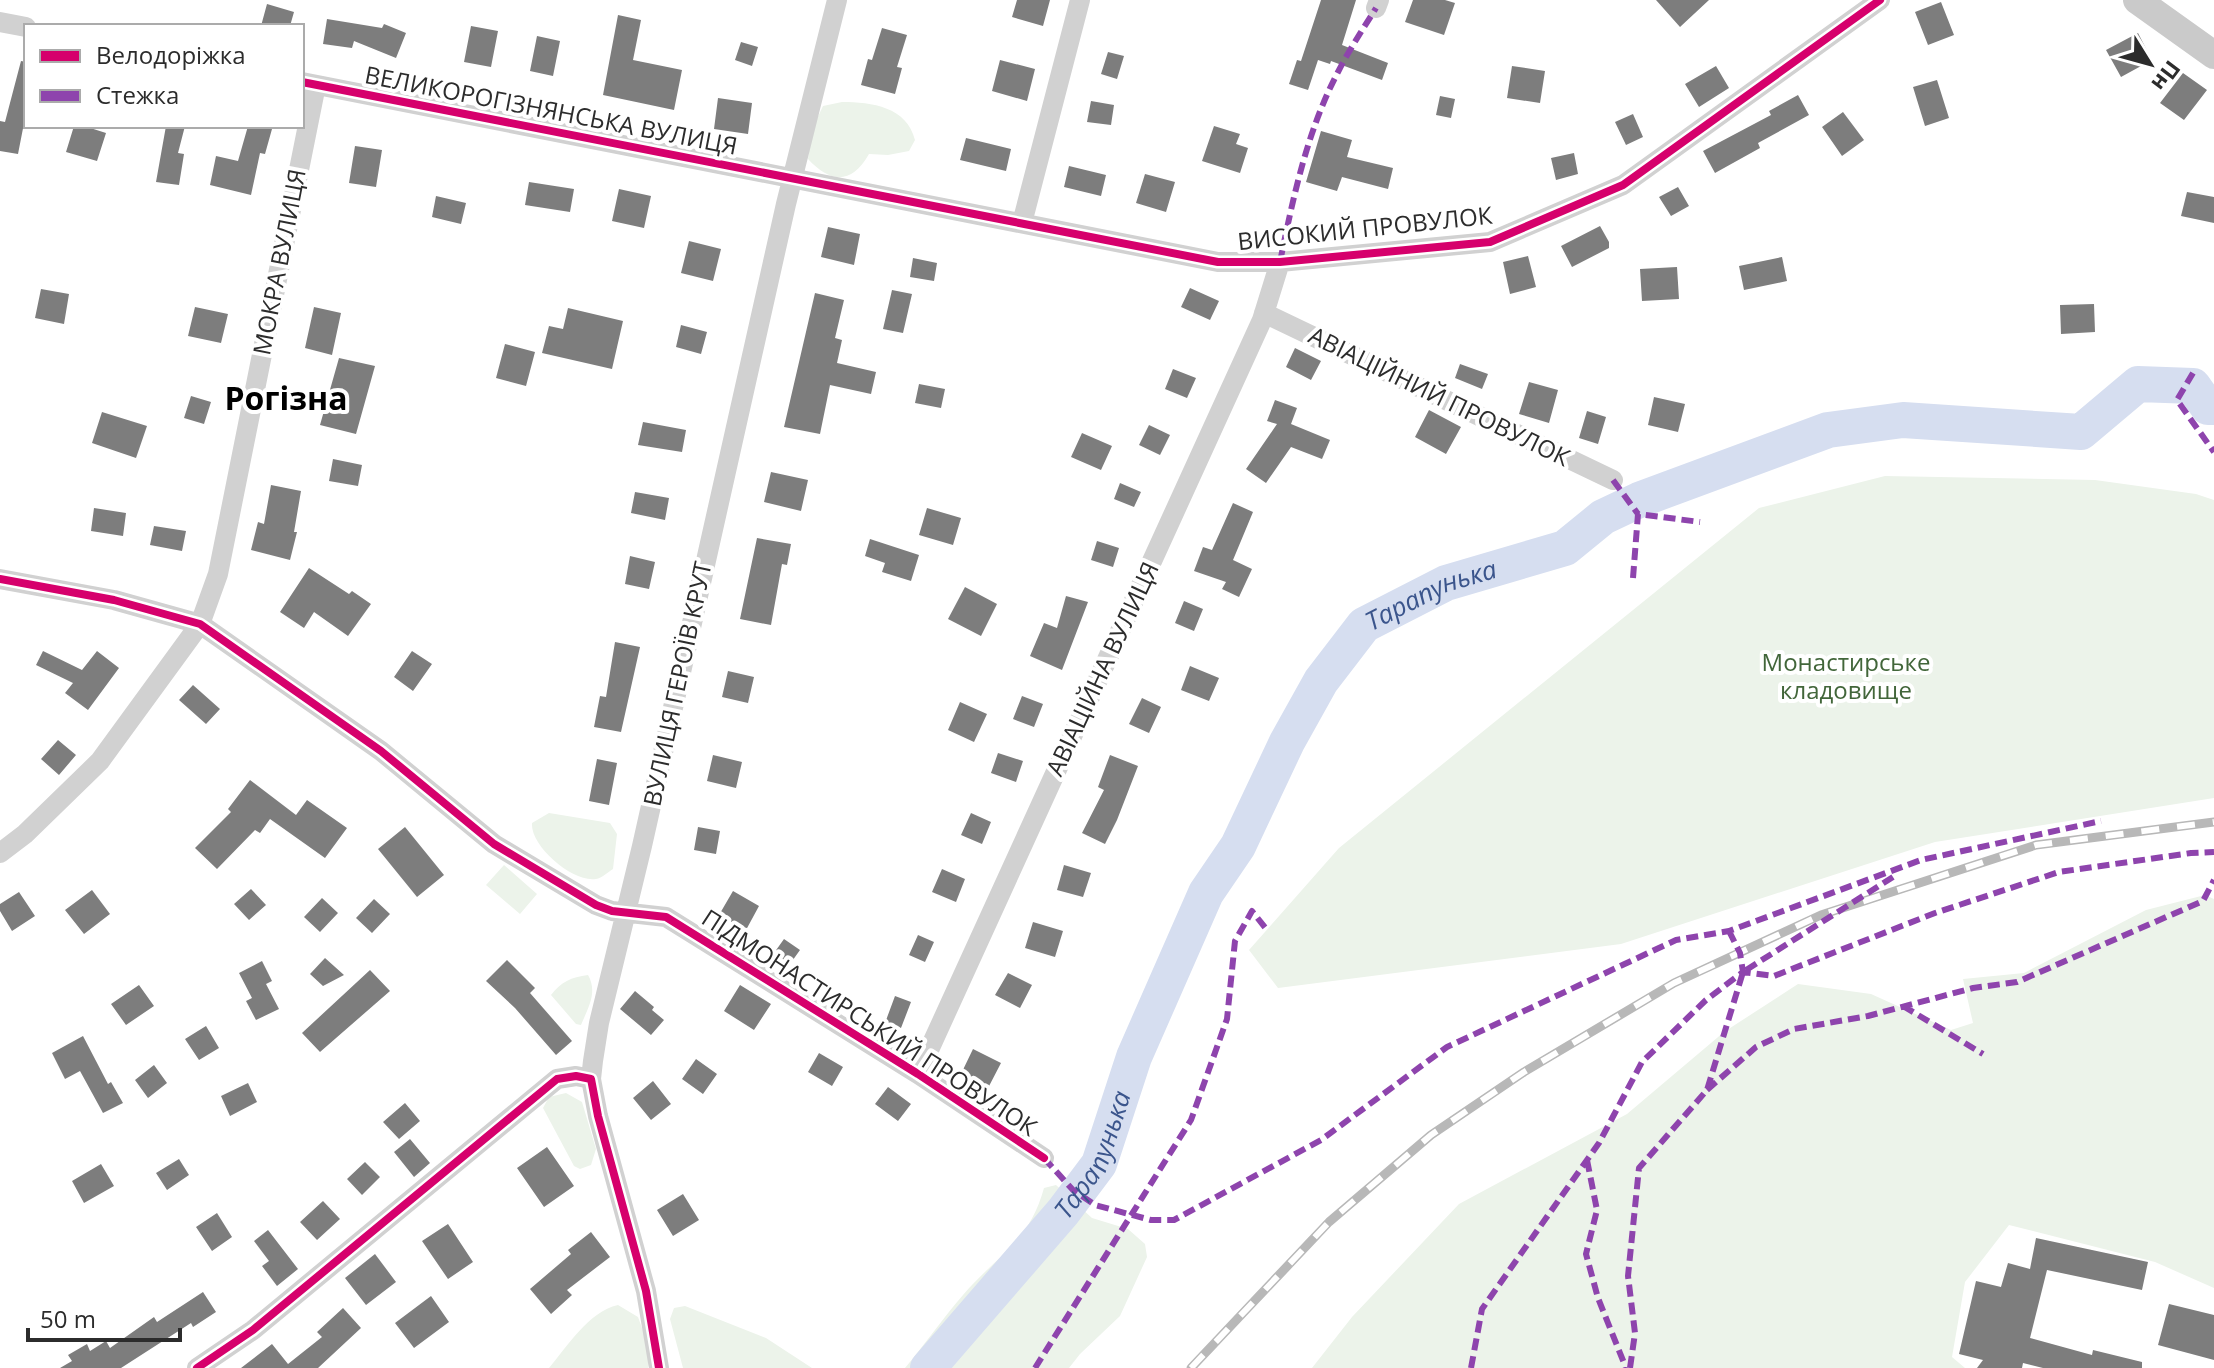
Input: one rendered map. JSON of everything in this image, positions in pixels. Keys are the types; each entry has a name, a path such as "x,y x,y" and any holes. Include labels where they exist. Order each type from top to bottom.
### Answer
{"street":[{"name":"ВУЛИЦЯ ГЕРОЇВ КРУТ","path":"659,1368 646,1291 598,1116 591,1079 599,1023 791,180 837,0"},
{"path":"1022,223 1080,0"},
{"name":"ВИСОКИЙ ПРОВУЛОК","path":"791,180 1218,262 1280,262 1490,242 1623,185 1880,0"},
{"path":"2137,0 2214,55"},
{"path":"0,22 24,27"},
{"name":"ВЕЛИКОРОГІЗНЯНСЬКА ВУЛИЦЯ","path":"309,84 665,152 791,180"},
{"name":"МОКРА ВУЛИЦЯ","path":"304,111 309,84"},
{"name":"МОКРА ВУЛИЦЯ","path":"0,853 25,834 100,761 200,624 218,574 301,128"},
{"name":"АВІАЦІЙНА ВУЛИЦЯ","path":"918,1074 1264,313 1280,262"},
{"name":"АВІАЦІЙНИЙ ПРОВУЛОК","path":"1264,313 1613,480"},
{"name":"ПІДМОНАСТИРСЬКИЙ ПРОВУЛОК","path":"0,579 114,600 200,624 381,751 494,844 596,905 612,911 666,917 918,1074 1044,1158"},
{"path":"197,1368 253,1330 557,1079 576,1076 591,1079"}],"green space":[{"path":"842,102 876,105 896,113 911,129 915,140 909,151 888,155 869,154 856,171 841,177 825,173 808,159 812,129 823,106"},
{"name":"Монастирське кладовище","path":"1885,476 2095,480 2196,494 2214,500 2214,798 1935,842 1621,944 1278,988 1249,950 1339,848 1759,508"},
{"path":"549,813 610,823 617,834 613,869 598,878 587,879 555,861 545,852 533,832 532,823"},
{"path":"504,865 537,894 520,914 486,885"},
{"path":"2205,895 2214,899 2214,1288 2155,1262 2009,1225 1965,1282 1952,1357 1965,1368 1312,1368 1352,1317 1459,1204 1627,1114 1724,1032 1798,984 1871,994 1951,1030 1973,1023 1963,979 2024,973 2146,910"},
{"path":"588,975 592,994 581,1025 576,1024 551,995 567,981"},
{"path":"566,1093 582,1102 596,1149 591,1165 580,1169 574,1166 543,1108 549,1097"},
{"path":"1056,1185 1092,1218 1128,1229 1145,1244 1147,1257 1120,1316 1069,1368 905,1368 963,1295 1021,1235 1038,1207 1044,1188"},
{"path":"618,1305 638,1317 650,1350 648,1368 549,1368 588,1322"},
{"path":"685,1306 766,1338 812,1368 683,1368 670,1319 674,1308"}],"building":[{"path":"1017,0 1050,0 1043,26 1012,17"},
{"path":"1321,0 1356,0 1342,45 1388,63 1382,80 1331,61 1330,64 1318,60 1308,90 1289,84 1297,60 1301,61"},
{"path":"1413,0 1455,3 1444,35 1405,22"},
{"path":"1656,0 1709,0 1680,27"},
{"path":"1941,2 1954,35 1928,45 1915,12"},
{"path":"267,4 294,12 291,24 262,24"},
{"path":"618,15 641,20 633,60 682,70 674,110 603,95"},
{"path":"327,19 382,28 384,24 406,33 396,58 354,41 352,48 323,44"},
{"path":"471,26 498,31 491,67 464,62"},
{"path":"882,28 907,35 897,67 902,68 895,94 861,85 868,59 872,60"},
{"path":"2138,33 2152,60 2121,77 2106,50"},
{"path":"537,36 560,41 553,76 530,71"},
{"path":"741,42 758,47 752,66 735,60"},
{"path":"1108,52 1124,56 1117,79 1101,74"},
{"path":"1000,60 1035,69 1027,101 992,91"},
{"path":"21,61 24,62 24,123 18,154 0,151 0,121 5,122"},
{"path":"1512,66 1545,71 1540,103 1507,98"},
{"path":"1716,66 1729,88 1699,107 1685,84"},
{"path":"2183,73 2207,90 2184,120 2160,103"},
{"path":"1937,80 1949,118 1925,126 1913,87"},
{"path":"1798,95 1809,115 1758,143 1760,148 1715,173 1703,151 1771,115 1769,111"},
{"path":"1440,96 1455,99 1451,118 1436,115"},
{"path":"718,98 752,103 748,134 714,129"},
{"path":"1091,101 1114,105 1111,125 1087,122"},
{"path":"1843,112 1864,140 1842,156 1822,127"},
{"path":"1633,114 1643,137 1626,145 1615,122"},
{"path":"1214,126 1240,134 1236,144 1248,148 1240,173 1202,161"},
{"path":"73,128 90,128 106,133 97,161 66,152"},
{"path":"166,128 184,128 178,153 184,154 179,185 156,182"},
{"path":"247,128 272,129 265,154 260,153 251,195 210,185 216,156 238,161"},
{"path":"1321,131 1352,140 1347,157 1393,168 1388,189 1342,177 1337,191 1306,182"},
{"path":"966,138 1011,149 1006,171 960,160"},
{"path":"355,146 382,150 376,187 349,183"},
{"path":"1574,153 1578,174 1556,180 1551,158"},
{"path":"1069,166 1106,175 1101,196 1064,187"},
{"path":"1145,174 1175,182 1166,212 1136,203"},
{"path":"529,182 574,189 570,212 525,205"},
{"path":"1678,187 1689,206 1671,216 1659,197"},
{"path":"619,189 651,196 644,228 612,221"},
{"path":"2187,192 2214,197 2214,223 2181,216"},
{"path":"436,196 466,203 461,224 432,217"},
{"path":"1600,226 1609,248 1572,267 1561,246"},
{"path":"828,227 860,234 854,265 821,257"},
{"path":"689,241 721,249 713,281 681,273"},
{"path":"1528,256 1536,287 1510,294 1503,262"},
{"path":"1782,257 1787,281 1744,290 1739,266"},
{"path":"913,258 937,263 934,281 910,277"},
{"path":"1677,267 1679,299 1642,301 1640,269"},
{"path":"1190,288 1219,301 1210,320 1181,307"},
{"path":"41,289 69,294 64,324 35,318"},
{"path":"892,290 912,294 903,333 883,329"},
{"path":"815,293 844,300 835,338 842,340 837,363 876,372 871,394 830,385 820,434 784,427"},
{"path":"2094,304 2095,332 2061,334 2060,305"},
{"path":"195,307 228,314 221,343 188,336"},
{"path":"314,307 341,313 332,355 305,348"},
{"path":"568,308 623,321 612,369 542,353 549,326 563,329"},
{"path":"681,325 707,332 701,354 676,347"},
{"path":"505,344 535,352 526,386 496,378"},
{"path":"1295,348 1321,361 1311,380 1286,367"},
{"path":"339,358 375,366 356,434 320,425"},
{"path":"1460,364 1488,374 1482,389 1455,378"},
{"path":"1173,369 1196,378 1187,398 1165,389"},
{"path":"1529,382 1558,390 1549,423 1519,414"},
{"path":"919,384 945,389 941,408 915,403"},
{"path":"191,396 211,402 204,424 184,418"},
{"path":"1654,397 1685,404 1678,432 1648,425"},
{"path":"1275,400 1297,408 1291,424 1330,440 1322,459 1291,447 1266,483 1246,469 1277,424 1267,421"},
{"path":"1429,410 1461,427 1446,454 1415,437"},
{"path":"1587,411 1606,417 1598,444 1579,438"},
{"path":"102,412 147,426 136,458 92,443"},
{"path":"643,422 686,430 682,452 638,445"},
{"path":"1149,425 1170,435 1160,455 1139,445"},
{"path":"1082,433 1112,446 1101,470 1071,457"},
{"path":"333,459 362,465 358,486 329,481"},
{"path":"771,472 808,480 801,511 764,502"},
{"path":"1120,483 1141,492 1134,507 1114,499"},
{"path":"271,485 301,491 294,532 297,532 290,560 251,550 258,522 264,524"},
{"path":"635,492 669,498 665,520 631,513"},
{"path":"1233,503 1253,512 1233,560 1252,569 1239,597 1222,589 1226,582 1194,571 1203,547 1212,550"},
{"path":"94,508 126,513 123,536 91,531"},
{"path":"927,508 961,518 953,545 919,535"},
{"path":"154,526 186,531 182,551 150,545"},
{"path":"757,538 791,544 787,565 782,564 771,625 740,619"},
{"path":"870,539 919,555 911,581 882,572 885,563 865,556"},
{"path":"1097,541 1119,548 1113,567 1091,560"},
{"path":"630,556 655,562 649,589 625,584"},
{"path":"309,568 371,604 348,636 314,612 304,628 280,612"},
{"path":"965,587 997,604 981,636 948,619"},
{"path":"1066,596 1088,602 1062,670 1030,656 1044,623 1057,628"},
{"path":"1184,601 1203,609 1194,631 1175,623"},
{"path":"615,642 640,647 621,732 594,727 600,696 606,697"},
{"path":"43,651 82,670 97,651 119,668 88,710 65,693 73,683 36,665"},
{"path":"412,651 432,664 413,691 394,677"},
{"path":"1190,666 1219,678 1209,701 1181,690"},
{"path":"728,671 754,677 748,703 722,697"},
{"path":"193,685 220,709 206,724 179,700"},
{"path":"1022,696 1043,704 1034,727 1013,719"},
{"path":"1142,698 1161,707 1149,733 1129,724"},
{"path":"960,702 987,714 974,742 948,730"},
{"path":"58,740 76,755 59,775 41,759"},
{"path":"998,753 1023,761 1016,782 991,773"},
{"path":"713,755 742,762 736,788 707,781"},
{"path":"1110,755 1138,766 1105,844 1082,833 1104,790 1098,787"},
{"path":"597,759 617,763 609,805 589,801"},
{"path":"250,780 296,815 307,800 347,828 325,858 270,819 260,833 255,830 217,869 195,848 231,812 228,809"},
{"path":"971,813 991,822 982,844 961,835"},
{"path":"405,827 444,875 417,897 378,849"},
{"path":"698,827 720,831 716,854 694,850"},
{"path":"1064,865 1091,873 1083,897 1057,890"},
{"path":"942,869 965,879 956,902 932,892"},
{"path":"251,889 266,905 249,920 234,904"},
{"path":"92,890 110,914 84,934 65,910"},
{"path":"733,891 759,906 746,930 719,915"},
{"path":"19,892 35,916 12,931 0,911 0,904"},
{"path":"322,898 338,913 320,932 304,917"},
{"path":"374,899 390,914 372,933 356,918"},
{"path":"1033,922 1063,931 1055,957 1025,948"},
{"path":"918,935 934,942 925,962 909,955"},
{"path":"784,939 800,950 790,964 774,953"},
{"path":"325,958 344,975 323,986 310,974"},
{"path":"507,960 535,988 530,993 572,1041 556,1055 515,1008 486,981"},
{"path":"262,961 272,981 266,984 279,1009 256,1020 246,1001 252,998 239,973"},
{"path":"370,970 390,991 320,1052 302,1033"},
{"path":"1008,973 1032,985 1020,1008 995,995"},
{"path":"139,985 154,1006 126,1025 111,1004"},
{"path":"740,985 771,1004 754,1030 724,1011"},
{"path":"635,991 664,1020 651,1035 620,1009"},
{"path":"895,996 911,1002 901,1028 885,1023"},
{"path":"206,1026 219,1048 199,1060 185,1039"},
{"path":"83,1036 108,1084 111,1082 123,1103 103,1113 80,1071 65,1079 52,1053"},
{"path":"973,1049 1001,1063 987,1090 960,1076"},
{"path":"819,1053 843,1067 832,1086 808,1072"},
{"path":"696,1059 717,1074 703,1094 682,1079"},
{"path":"154,1065 167,1083 148,1098 135,1080"},
{"path":"653,1081 671,1104 651,1120 633,1098"},
{"path":"248,1083 257,1102 230,1116 221,1096"},
{"path":"888,1087 911,1104 898,1121 875,1104"},
{"path":"405,1103 420,1121 399,1139 383,1122"},
{"path":"410,1139 430,1163 414,1177 394,1152"},
{"path":"547,1147 574,1186 544,1207 517,1168"},
{"path":"179,1159 189,1175 167,1190 156,1173"},
{"path":"365,1162 380,1177 362,1195 347,1179"},
{"path":"101,1164 114,1186 84,1203 72,1181"},
{"path":"683,1194 699,1220 673,1236 657,1210"},
{"path":"323,1201 340,1219 317,1240 300,1222"},
{"path":"217,1213 232,1237 212,1251 196,1227"},
{"path":"448,1224 473,1262 448,1279 422,1241"},
{"path":"268,1230 298,1269 277,1286 262,1266 269,1261 254,1241"},
{"path":"591,1232 610,1257 567,1290 572,1295 551,1314 530,1289 571,1254 568,1250"},
{"path":"2036,1238 2148,1262 2142,1290 2047,1270 2030,1338 2092,1355 2093,1350 2142,1362 2142,1368 2043,1368 2023,1363 2022,1368 1977,1368 1983,1360 1959,1354 1976,1281 2001,1287 2008,1263 2030,1269"},
{"path":"375,1254 396,1282 366,1305 345,1278"},
{"path":"203,1292 216,1312 193,1327 191,1323 121,1368 60,1368 72,1361 68,1355 87,1344 90,1351 106,1341 110,1348 154,1317 157,1322"},
{"path":"431,1296 449,1322 414,1348 395,1323"},
{"path":"2169,1304 2214,1315 2214,1360 2158,1345"},
{"path":"343,1308 361,1328 318,1368 241,1368 272,1344 288,1364 322,1337 317,1332"}],"waterway":[{"name":"Тарапунька","path":"928,1368 1063,1212 1099,1164 1134,1057 1206,893 1238,846 1287,742 1321,681 1364,625 1446,583 1565,548 1603,517 1639,500 1828,430 1903,420 2081,432 2138,384 2193,386 2208,407 2214,407"}],"railway":[{"path":"1191,1368 1329,1222 1431,1135 1524,1072 1674,983 1821,915 2036,845 2214,822"}],"marked path":[{"path":"1280,262 1309,141 1342,64 1376,8"},
{"path":"2193,373 2177,400 2214,452"},
{"path":"1613,480 1638,514"},
{"path":"1633,578 1638,514 1700,522"},
{"path":"1044,1158 1073,1190 1095,1205 1151,1220 1174,1220 1321,1140 1447,1047 1676,940 1729,931 1921,860 2101,821"},
{"path":"1471,1368 1482,1309 1599,1143 1642,1062 1706,1000 1743,972 1774,976 1935,913 2059,872 2214,852"},
{"path":"1630,1368 1635,1333 1628,1276 1639,1168 1707,1090 1743,972 1893,877"},
{"path":"1707,1090 1756,1047 1794,1029 1868,1016 1973,988 2017,982 2203,901 2214,880"},
{"path":"1035,1368 1191,1120 1227,1019 1235,941 1252,911 1267,930"},
{"path":"1729,931 1740,953 1743,972"},
{"path":"1903,1006 1983,1054"},
{"path":"1587,1160 1597,1210 1586,1254 1598,1298 1626,1368"}],"cycle path":[{"path":"304,82 1218,262 1280,262 1490,242 1623,185 1880,0"},
{"path":"0,579 114,600 200,624 381,751 494,844 596,905 612,911 666,917 918,1074 1044,1158"},
{"path":"197,1368 253,1330 557,1079 576,1076 591,1079 598,1116 646,1291 659,1368"}],"district":[{"name":"Рогізна","path":"286,399"}]}
